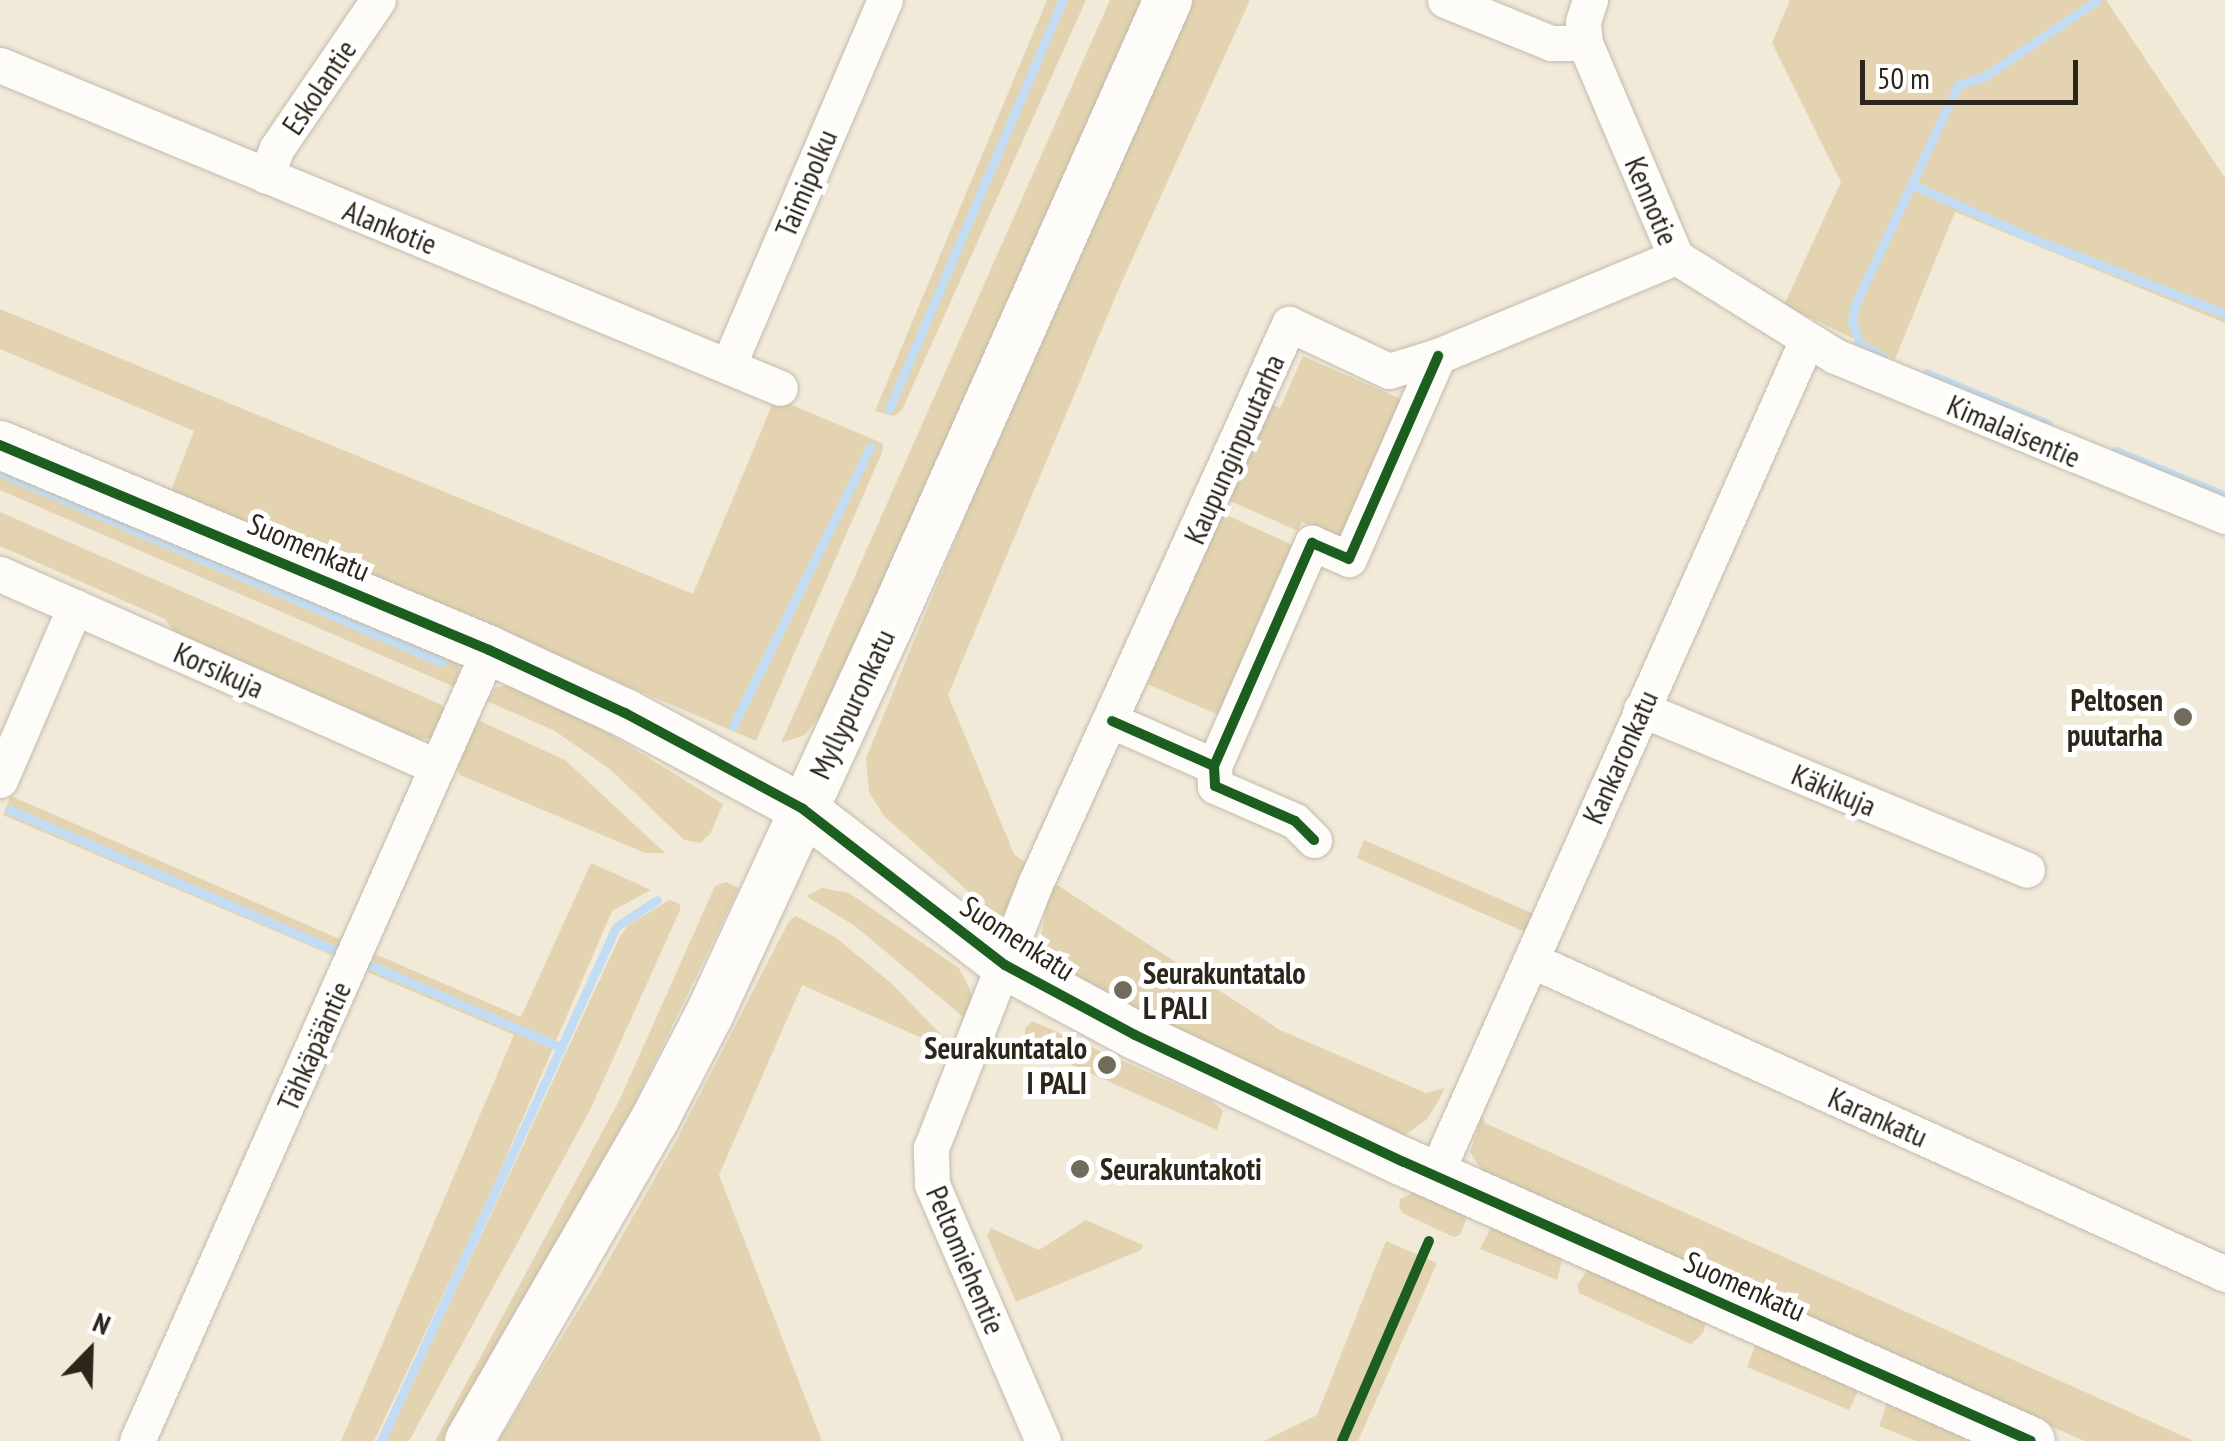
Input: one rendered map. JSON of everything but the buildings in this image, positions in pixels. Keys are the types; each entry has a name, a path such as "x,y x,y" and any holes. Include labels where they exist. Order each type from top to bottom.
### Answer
{"street":[{"name":"Eskolantie","path":"266,176 278,148 378,0"},
{"name":"Taimipolku","path":"728,366 885,0"},
{"name":"Myllypuronkatu","path":"469,1441 654,1121 738,955 1168,0"},
{"path":"1445,0 1551,43 1585,44"},
{"name":"Kennotie","path":"1590,0 1582,22 1585,44 1676,257 1807,340"},
{"name":"Alankotie","path":"0,66 780,388"},
{"name":"Kaupunginpuutarha","path":"1005,965 1035,884 1290,324 1389,370 1438,356 1676,257"},
{"name":"Kimalaisentie","path":"1807,340 1924,394 2225,516"},
{"name":"Kankaronkatu","path":"1435,1175 1807,340"},
{"path":"1314,840 1295,822 1215,786 1214,766 1312,544 1349,559 1438,356"},
{"name":"Suomenkatu","path":"0,444 489,650 626,713 803,809 1005,965 1150,1042 1435,1175 2030,1441"},
{"name":"Korsikuja","path":"0,574 437,767"},
{"path":"0,780 74,607"},
{"name":"Tähkäpääntie","path":"137,1441 489,650"},
{"name":"Käkikuja","path":"1641,709 2027,870"},
{"path":"1112,721 1214,766"},
{"name":"Karankatu","path":"1531,960 2225,1274"},
{"name":"Peltomiehentie","path":"1005,965 931,1148 930,1176 1043,1441"}],"shaded area":[{"path":"1047,0 1086,0 902,410 894,416 875,411"},
{"path":"1110,0 1143,0 829,704 805,735 781,743"},
{"path":"1192,0 1250,0 1120,286 948,695 1014,854 1034,870 1004,916 997,917 884,816 869,792 866,758 1019,385"},
{"path":"1790,0 2106,0 2225,178 2225,323 1955,212 1895,359 1784,305 1841,182 1772,43"},
{"path":"0,309 693,594 775,398 882,443 883,450 756,741 171,490 194,431 0,349"},
{"path":"1303,356 1403,400 1342,539 1302,522 1298,531 1228,500 1269,404 1280,408"},
{"path":"0,461 460,663 457,688 0,490"},
{"path":"0,512 442,705 446,714 431,739 411,738 176,635 165,619 0,546"},
{"path":"1222,513 1297,547 1221,716 1147,684"},
{"path":"520,686 549,696 723,804 710,834 700,843 684,840 611,770 555,731 487,701 496,687"},
{"path":"478,720 565,760 665,853 645,853 460,775 457,769"},
{"path":"11,796 344,941 336,957 3,815"},
{"path":"1364,840 1534,914 1525,932 1357,858"},
{"path":"591,863 651,890 612,911 485,1206 374,1441 341,1441 514,1035 367,972 370,965 375,954 521,1017"},
{"path":"1051,881 1280,1030 1426,1093 1445,1088 1436,1105 1426,1120 1402,1137 1131,1007 1059,965 1063,955 1047,947 1041,937"},
{"path":"726,882 739,888 628,1117 449,1441 435,1441 619,1101 715,886"},
{"path":"822,888 849,893 959,968 973,996 967,1020 855,926 806,896"},
{"path":"669,900 680,904 680,910 590,1110 409,1441 386,1441 619,938 627,926"},
{"path":"796,916 835,937 891,983 952,1046 951,1051 802,985 719,1175 822,1441 498,1441 600,1275 676,1141 789,921"},
{"path":"1032,1021 1211,1100 1223,1111 1217,1130 1025,1044 1025,1028"},
{"path":"1482,1116 1485,1123 2194,1441 2084,1441 1482,1172 1470,1152"},
{"path":"1417,1191 1468,1214 1460,1235 1454,1237 1404,1214 1399,1208 1400,1199"},
{"path":"1086,1220 1143,1245 1141,1250 1016,1302 987,1236 991,1228 1039,1250"},
{"path":"1492,1225 1563,1257 1557,1280 1480,1249"},
{"path":"1386,1241 1437,1263 1358,1441 1264,1441 1317,1415"},
{"path":"1588,1269 1706,1321 1703,1333 1691,1344 1579,1293 1577,1285"},
{"path":"1757,1341 1859,1389 1849,1410 1747,1367"},
{"path":"1888,1401 1979,1441 1916,1441 1879,1426"}],"waterway":[{"path":"889,409 1063,0"},
{"path":"1883,357 1859,343 1852,321 1854,307 1958,85 1985,76 2096,1"},
{"path":"1911,184 2029,237 2225,314"},
{"path":"1926,373 2048,424"},
{"path":"733,726 870,447"},
{"path":"2116,451 2225,496"},
{"path":"0,472 442,662"},
{"path":"10,810 334,950"},
{"path":"381,1441 616,927 657,900"},
{"path":"370,965 562,1048"}],"cycle path":[{"path":"1112,721 1214,766 1312,543 1349,559 1438,356"},
{"path":"0,445 489,650 625,713 803,809 1005,965 1135,1035 1404,1162 2031,1441"},
{"path":"1214,766 1215,786 1295,821 1314,840"},
{"path":"1342,1441 1429,1241"}],"place":[{"name":"Peltosen puutarha","path":"2183,717"},
{"name":"Seurakuntatalo L PALI","path":"1123,990"},
{"name":"Seurakuntatalo I PALI","path":"1107,1065"},
{"name":"Seurakuntakoti","path":"1080,1169"}]}
